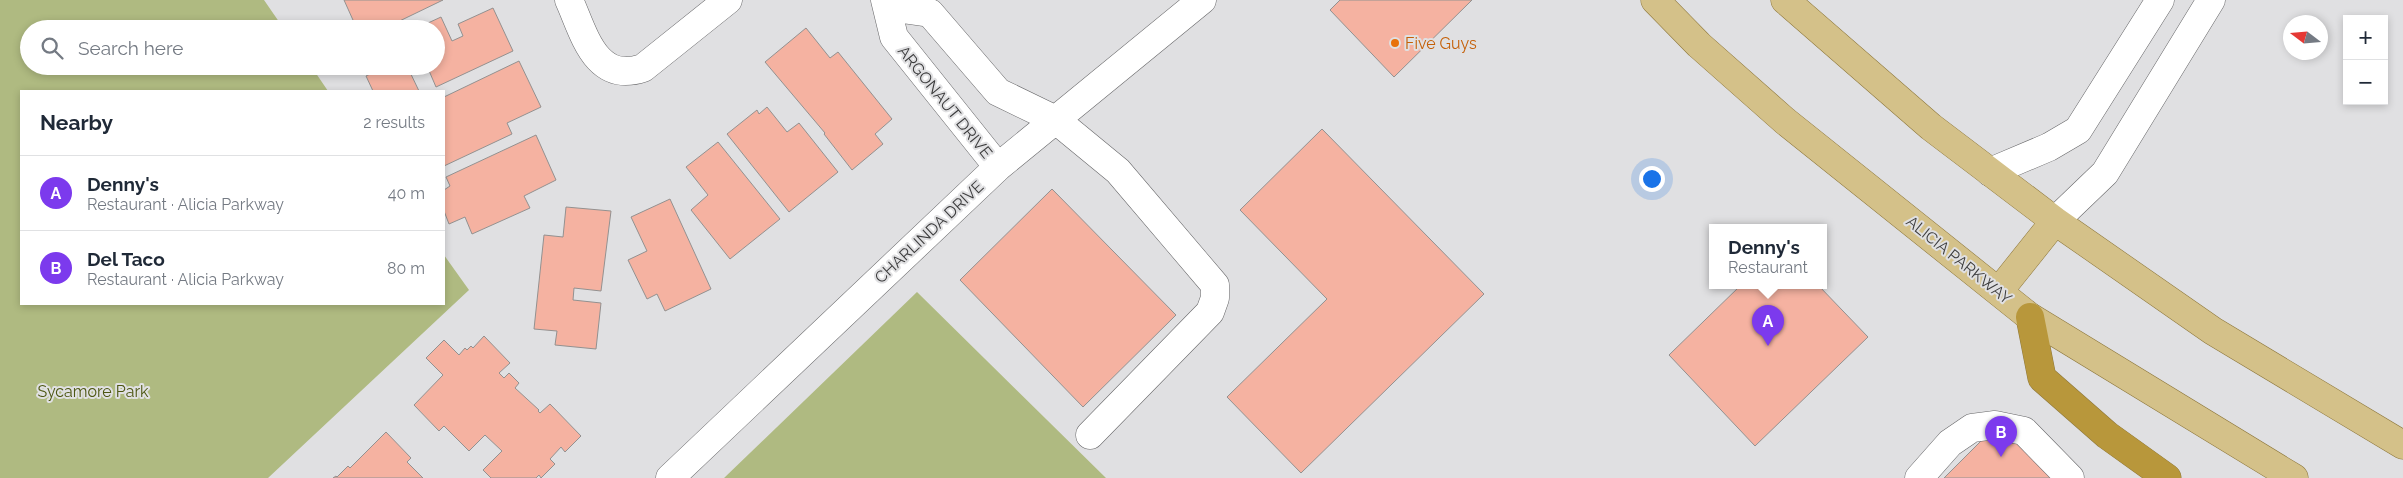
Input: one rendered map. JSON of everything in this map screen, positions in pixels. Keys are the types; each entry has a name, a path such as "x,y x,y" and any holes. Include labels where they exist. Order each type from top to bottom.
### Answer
{"highway":[{"path":"2030,317 2042,378 2107,435 2167,478"}],"main road":[{"name":"ALICIA PARKWAY","path":"1655,0 1699,45 1785,121 2030,317 2294,478"},
{"path":"1785,0 1931,127 2056,222 2213,331 2403,446"},
{"path":"1999,292 2056,222"}],"street":[{"path":"568,0 596,58 606,66 630,72 643,68 728,0"},
{"name":"CHARLINDA DRIVE","path":"670,478 998,167 1202,0"},
{"path":"1990,172 2049,147 2078,130 2160,0"},
{"path":"2056,222 2105,173 2211,0"},
{"name":"ARGONAUT DRIVE","path":"998,167 894,38 886,3 930,13 998,92 1056,120 1118,171 1215,285 1215,298 1210,312 1090,435"},
{"path":"1919,478 1950,443 1972,428 1995,425 2024,431 2070,478"}],"green space":[{"name":"Sycamore Park","path":"0,0 264,0 278,20 20,20 20,75 317,75 327,90 20,90 20,305 445,305 445,256 469,290 268,478 0,478"},
{"path":"917,292 1106,478 724,478"}],"building":[{"path":"344,0 443,0 402,20 353,20"},
{"name":"Five Guys","path":"1340,0 1472,0 1394,77 1330,10"},
{"path":"493,8 513,51 436,87 431,75 445,75 445,26 452,41 463,36 458,24"},
{"path":"806,28 830,58 838,52 892,119 875,134 883,144 852,170 825,133 765,62"},
{"path":"519,61 541,107 507,123 512,134 445,166 445,97"},
{"path":"411,75 419,90 373,90 366,76"},
{"path":"767,107 787,132 799,123 838,172 789,212 727,134 757,110 759,114"},
{"path":"1322,129 1484,294 1301,473 1227,397 1327,299 1240,210"},
{"path":"536,135 556,180 524,196 530,208 472,234 465,217 449,224 445,214 445,189 450,186 446,177"},
{"path":"718,142 780,219 730,259 691,210 708,195 686,167"},
{"path":"1052,189 1176,315 1083,407 960,280"},
{"path":"670,199 711,289 665,311 657,294 647,299 628,260 647,251 631,217"},
{"path":"566,207 611,211 601,291 574,288 573,300 601,303 596,349 555,345 557,331 534,329 544,235 563,237"},
{"path":"1737,289 1822,289 1868,337 1755,446 1669,355"},
{"path":"484,336 510,363 499,373 504,378 509,373 519,383 515,388 540,413 550,404 581,436 565,452 561,447 550,459 555,464 541,478 539,475 536,478 491,478 483,470 502,451 485,435 469,451 444,426 439,431 414,405 443,375 426,358 444,340 459,355 465,348 467,350 471,346 473,348"},
{"path":"386,432 411,458 407,462 423,478 333,478 337,477 348,466 350,468"},
{"path":"2015,436 2057,478 1944,478 1985,437"}],"place":[{"name":"Five Guys","path":"1395,43"},
{"name":"Denny's","path":"1768,346"},
{"name":"Del Taco","path":"2001,457"}]}
